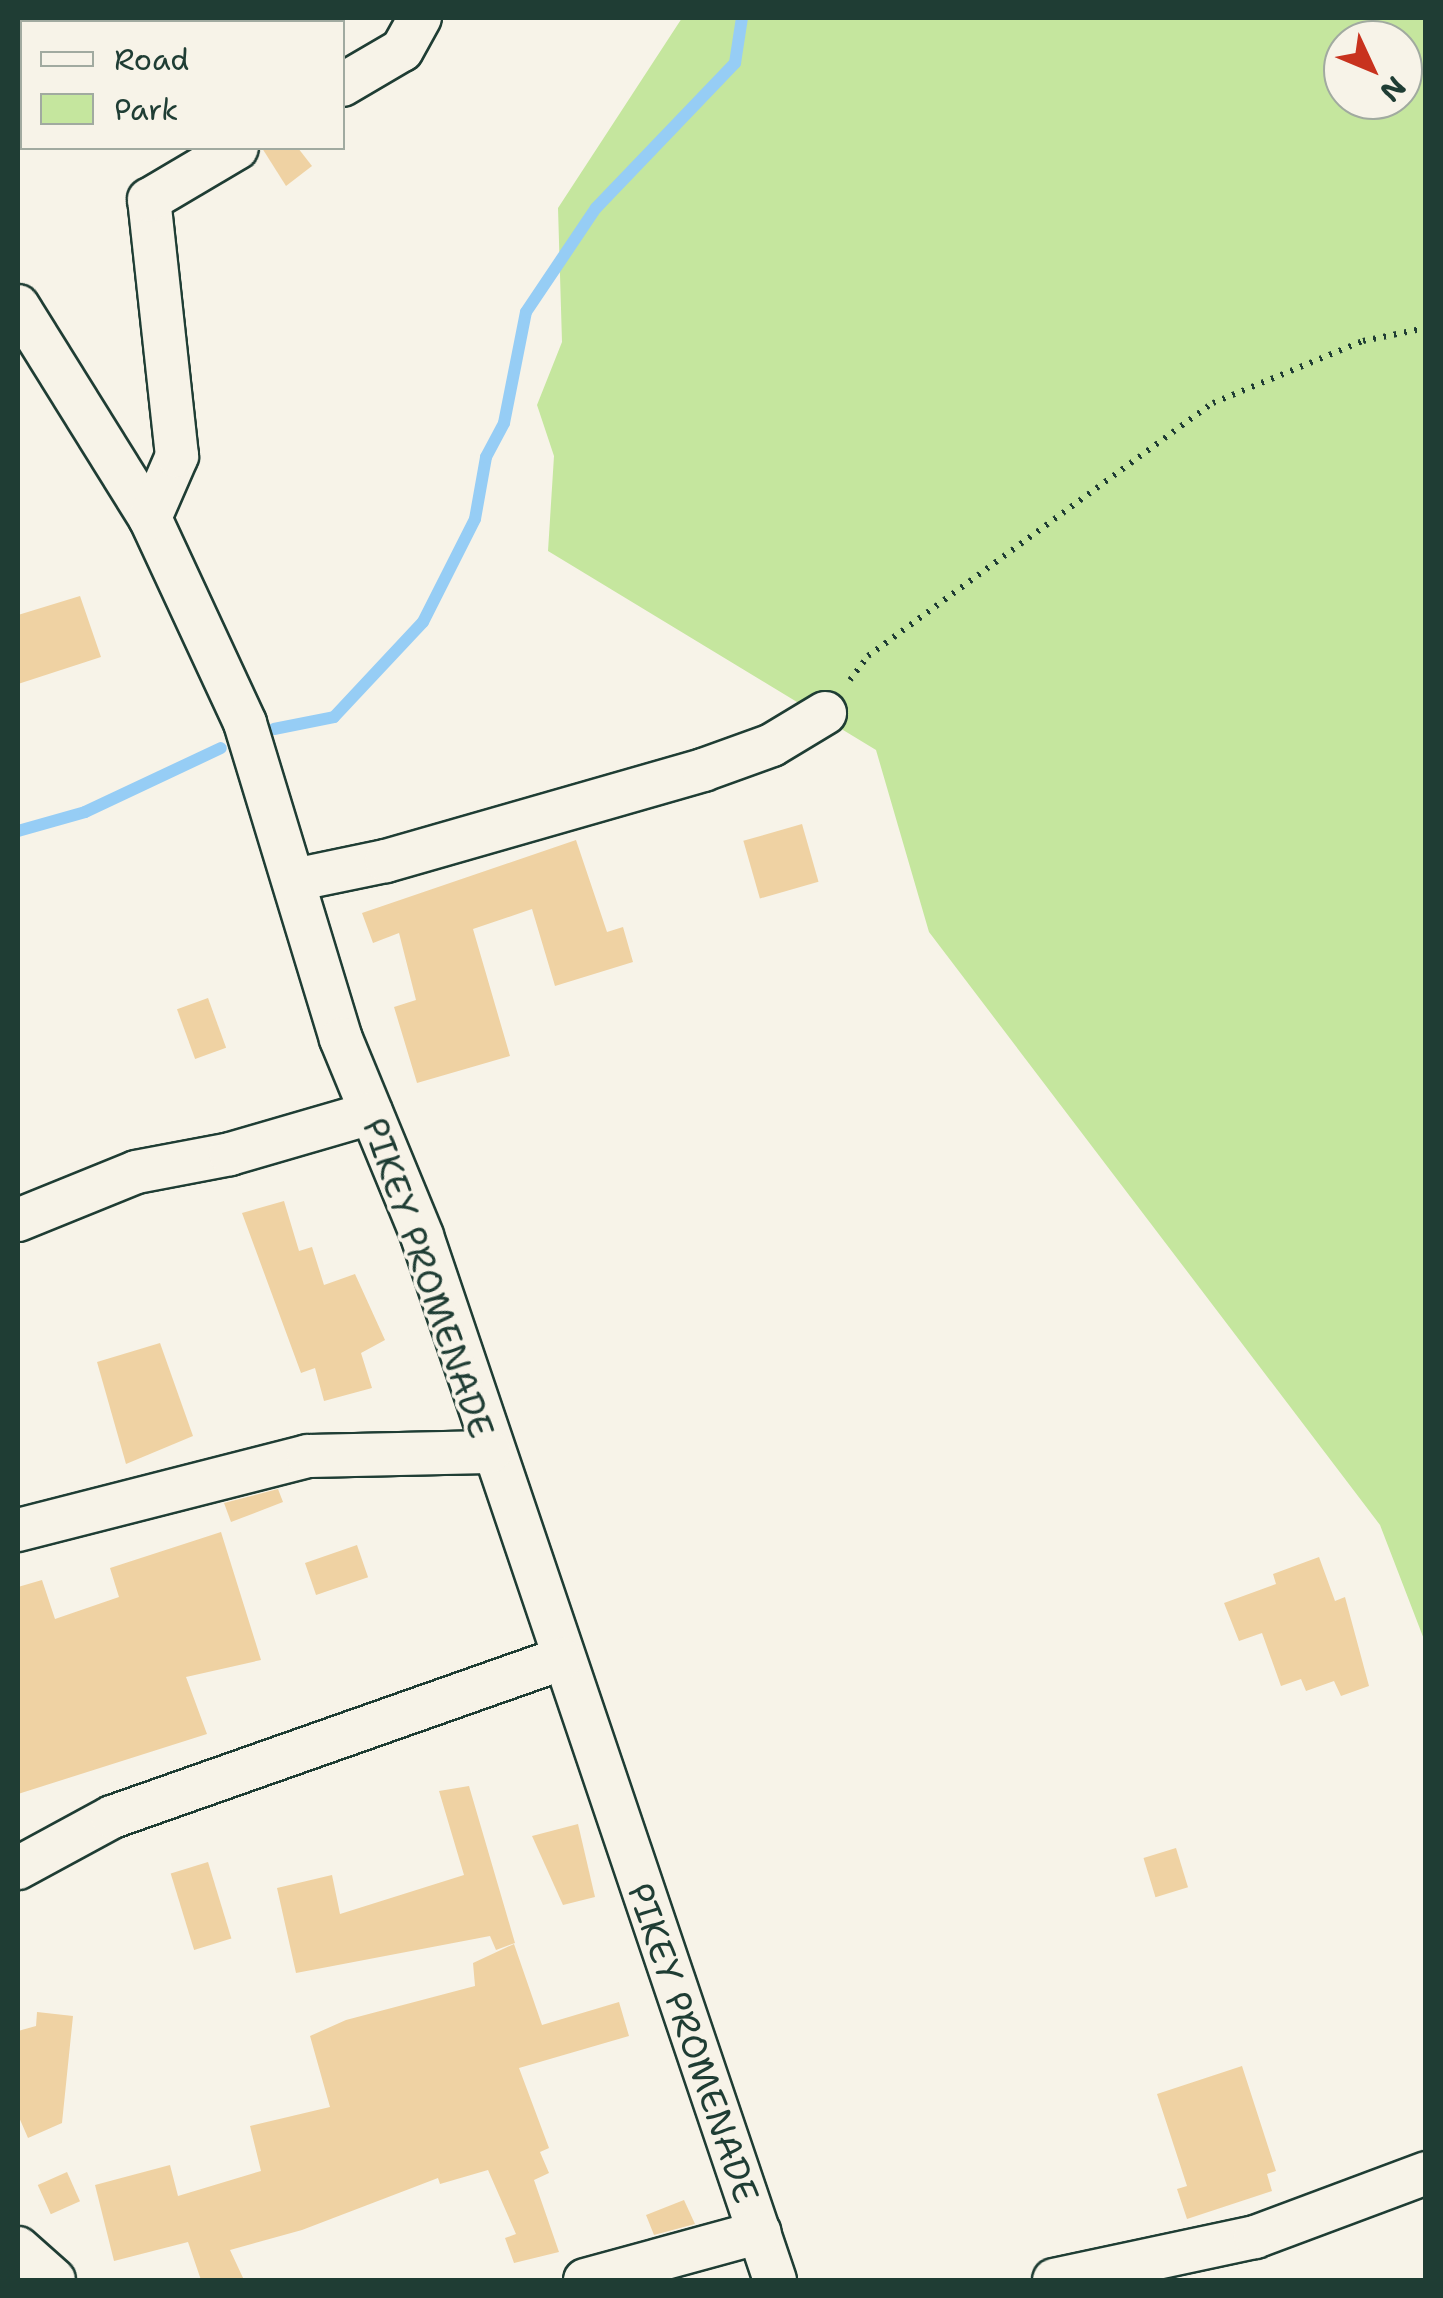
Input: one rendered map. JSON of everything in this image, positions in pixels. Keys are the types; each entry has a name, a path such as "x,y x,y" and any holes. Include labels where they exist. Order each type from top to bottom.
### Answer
{"street":[{"path":"345,84 402,50 420,18"},
{"path":"150,518 177,456 149,200 234,150"},
{"name":"PIKEY PROMENADE","path":"18,306 150,518 244,724 341,1040 422,1236 490,1452 775,2280"},
{"path":"294,880 386,860 703,770 772,745 825,713"},
{"path":"18,1220 136,1172 230,1154 371,1113"},
{"path":"18,1530 308,1456 490,1452"},
{"path":"18,1868 112,1817 561,1659"},
{"path":"1054,2280 1255,2238 1426,2173"},
{"path":"585,2280 760,2232"},
{"path":"18,2248 54,2280"}],"path":[{"path":"825,713 868,656 1213,403 1363,341 1426,328"}],"green space":[{"path":"682,18 1425,18 1425,1642 1380,1525 929,932 876,750 548,551 554,456 537,405 562,342 558,208"}],"building":[{"path":"263,150 300,150 312,166 286,186"},
{"path":"80,596 101,657 18,684 18,615"},
{"path":"802,824 819,882 760,898 743,841"},
{"path":"576,840 607,932 623,927 633,962 555,986 532,909 473,929 510,1056 417,1083 394,1007 416,1000 399,933 373,943 362,913"},
{"path":"208,998 226,1048 195,1059 177,1009"},
{"path":"284,1201 299,1251 312,1247 324,1285 355,1274 385,1340 361,1353 372,1388 324,1401 315,1368 301,1373 242,1213"},
{"path":"160,1343 193,1436 126,1464 97,1362"},
{"path":"278,1489 283,1502 231,1522 224,1503"},
{"path":"221,1532 261,1660 186,1677 207,1734 18,1794 18,1587 42,1580 55,1619 119,1597 110,1568"},
{"path":"357,1545 368,1577 316,1595 305,1563"},
{"path":"1319,1557 1335,1601 1345,1597 1369,1686 1341,1696 1334,1681 1306,1691 1301,1679 1281,1686 1262,1633 1239,1641 1224,1603 1276,1584 1273,1574"},
{"path":"469,1786 515,1943 496,1950 490,1936 296,1973 277,1888 332,1875 340,1914 464,1875 439,1791"},
{"path":"578,1824 595,1897 563,1905 532,1836"},
{"path":"1176,1848 1188,1887 1155,1897 1143,1858"},
{"path":"208,1862 231,1939 194,1950 171,1873"},
{"path":"514,1944 542,2025 619,2002 629,2036 519,2068 549,2148 540,2152 549,2173 534,2180 559,2252 514,2263 505,2238 516,2234 488,2170 440,2184 438,2178 302,2230 230,2250 244,2280 201,2280 188,2242 114,2261 95,2185 170,2165 178,2196 261,2171 250,2126 330,2107 310,2036 346,2020 475,1986 473,1963"},
{"path":"37,2012 73,2016 62,2123 28,2138 18,2115 18,2031 36,2026"},
{"path":"1242,2066 1276,2171 1267,2174 1272,2191 1187,2219 1177,2189 1187,2186 1157,2094"},
{"path":"67,2172 80,2201 51,2214 38,2185"},
{"path":"684,2200 695,2224 654,2235 646,2215"}],"waterway":[{"path":"274,729 334,717 423,622 475,519 486,457 504,423 526,312 596,208 735,63 742,18"},
{"path":"18,831 85,812 221,748"}]}
